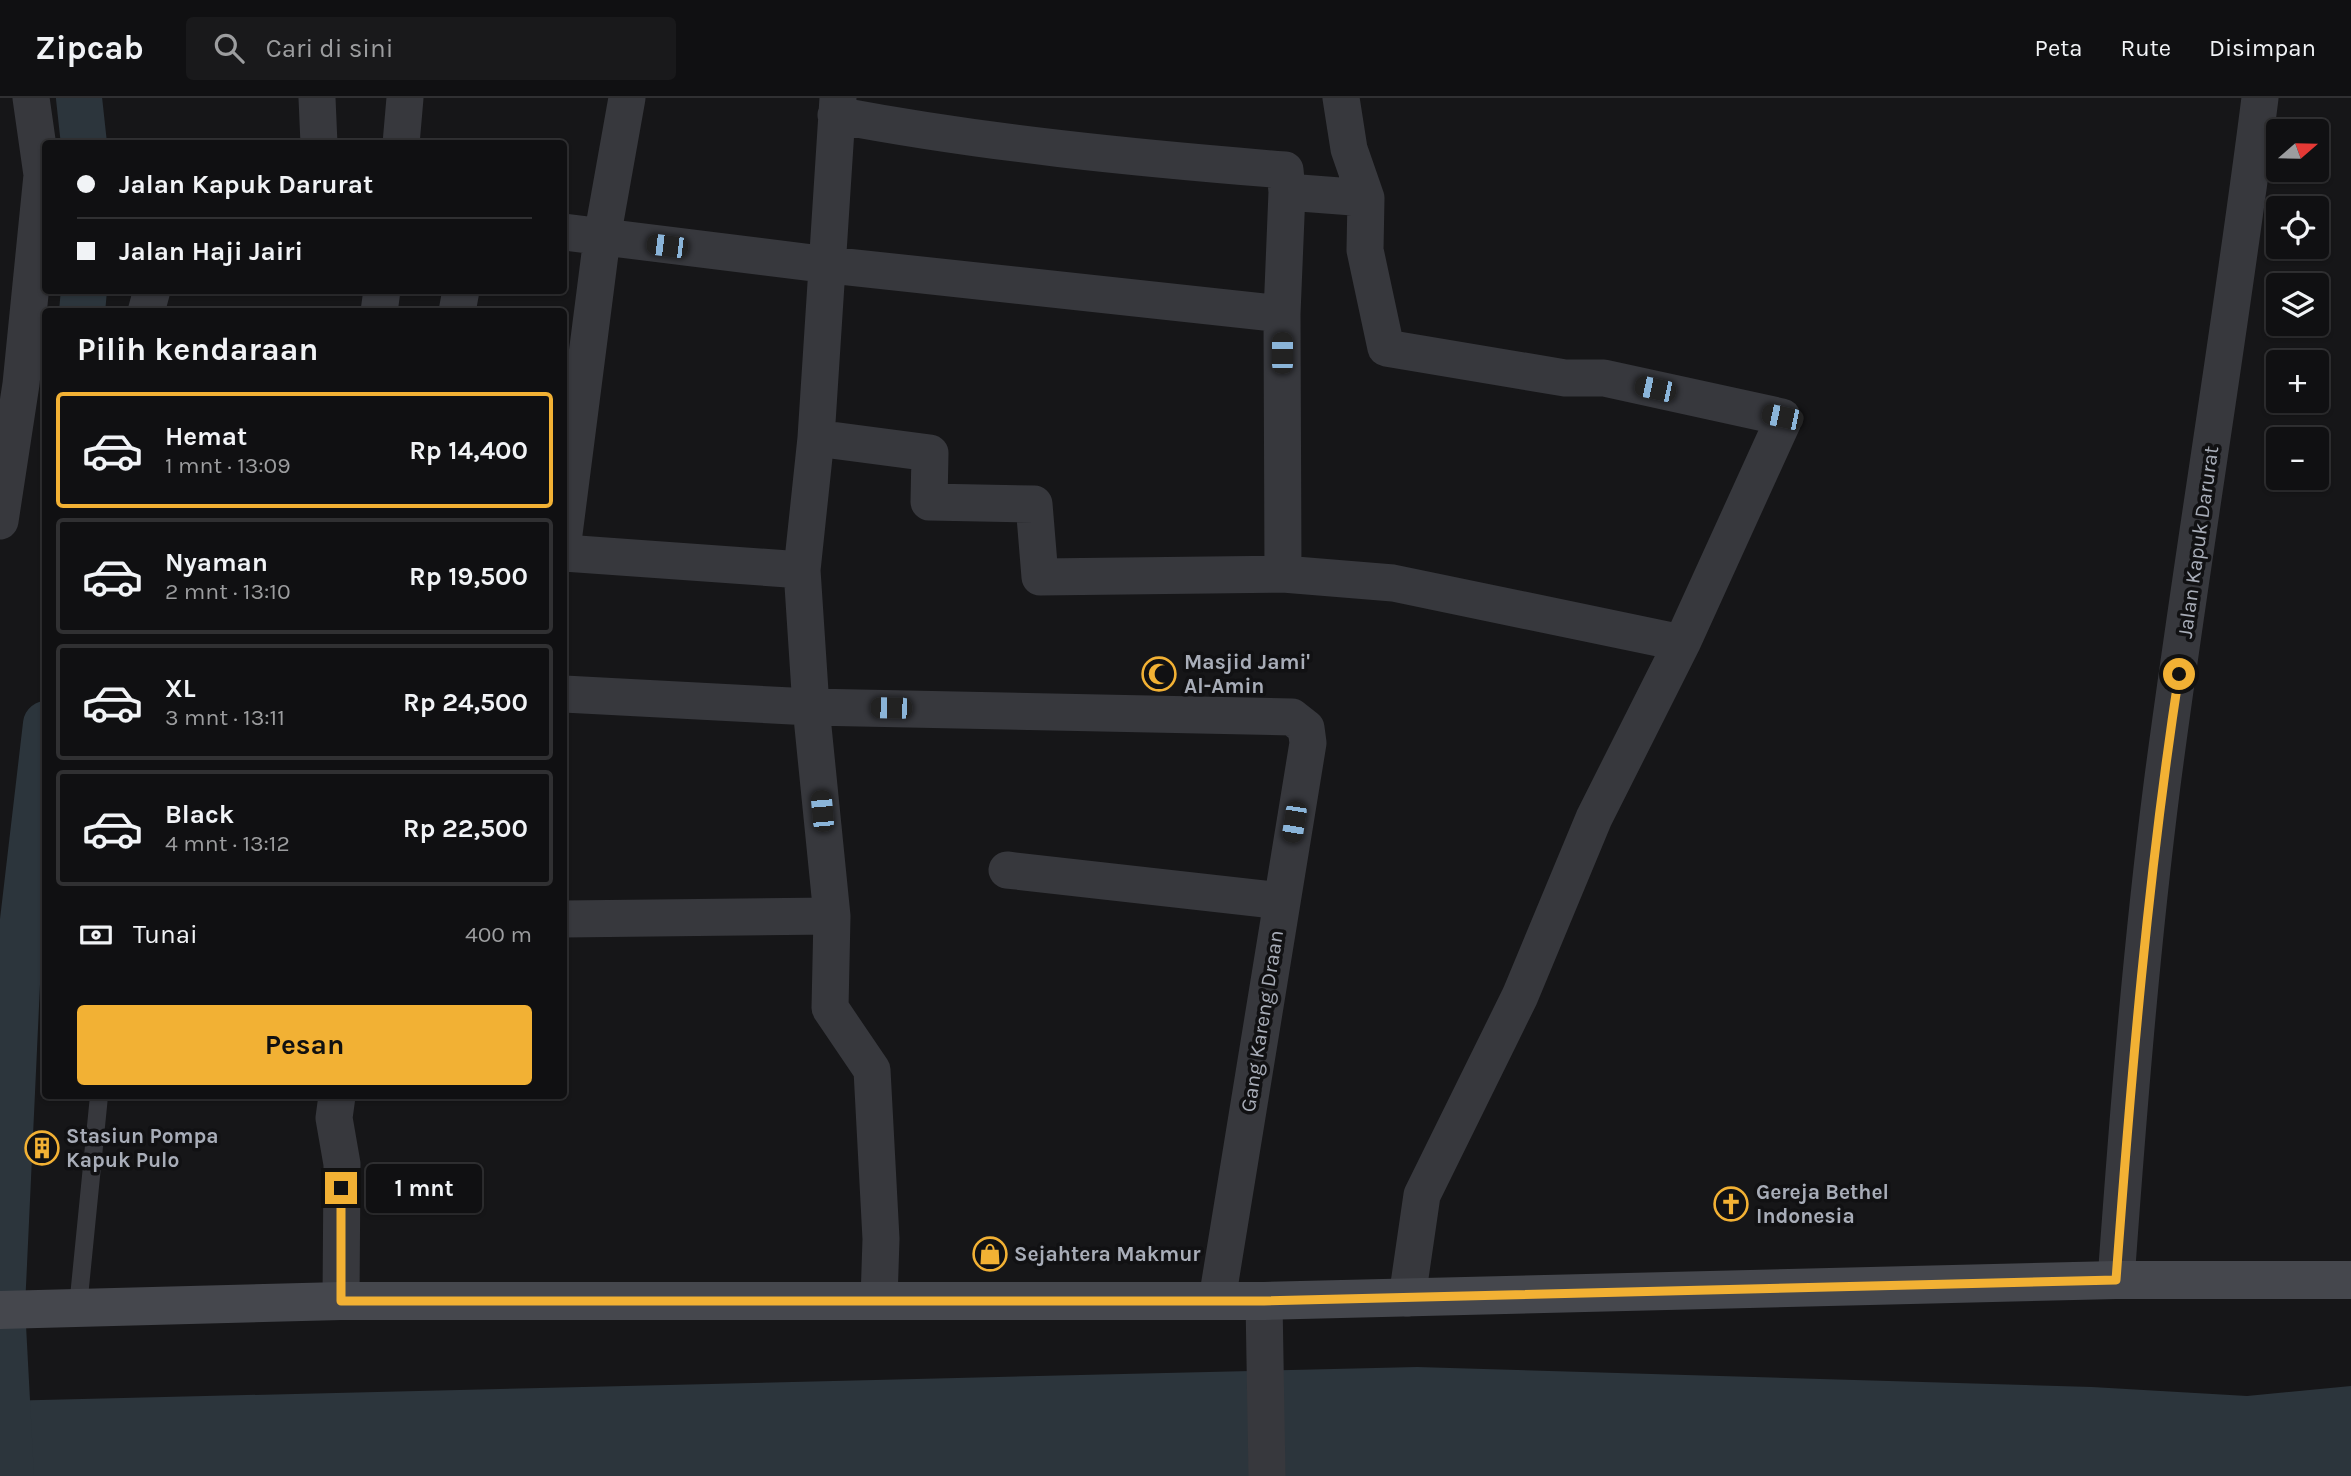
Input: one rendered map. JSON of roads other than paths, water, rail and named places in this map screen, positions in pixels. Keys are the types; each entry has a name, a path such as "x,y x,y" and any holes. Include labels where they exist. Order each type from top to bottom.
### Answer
{"main road":[{"path":"0,1310 341,1301 1264,1301 2116,1280 2351,1280"}],"street":[{"path":"31,98 42,163"},
{"path":"317,98 319,140"},
{"path":"401,140 405,98"},
{"path":"567,511 602,237 627,98"},
{"path":"1341,98 1349,149 1366,198 1364,250 1386,348 1565,378 1604,378 1782,417 1783,421 1682,643 1594,818 1520,996 1422,1195 1408,1298"},
{"name":"Jalan Kapuk Darurat","path":"2116,1280 2134,1032 2162,784 2236,287 2260,98"},
{"path":"879,1300 881,1239 872,1070 830,1008 832,916 811,707 802,570 816,438 837,106 917,130 1196,163 1285,170 1287,191 1282,314 1283,574"},
{"path":"1287,191 1366,198"},
{"path":"0,518 21,384 42,193"},
{"path":"567,232 829,265 1282,314"},
{"path":"816,438 930,453 929,502 1034,504 1040,577 1283,574 1393,583 1682,643"},
{"path":"567,553 802,570"},
{"path":"567,694 811,707"},
{"name":"Gang Kareng Draan","path":"811,707 1292,717 1306,728 1308,743 1217,1300"},
{"path":"1007,870 1281,901"},
{"path":"567,919 832,916"},
{"path":"337,1099 334,1118 341,1164 341,1301"},
{"path":"1264,1301 1268,1476"}],"lane":[{"path":"69,1308 99,1099"}],"waterway":[{"path":"79,98 84,140"},
{"path":"82,308 84,294"},
{"path":"11,1476 2,1307 18,963 42,758"}],"place":[{"name":"Masjid Jami' Al-Amin","path":"1159,674"},
{"name":"Stasiun Pompa Kapuk Pulo","path":"42,1148"},
{"name":"Gereja Bethel Indonesia","path":"1731,1204"},
{"name":"Sejahtera Makmur","path":"990,1254"}]}
